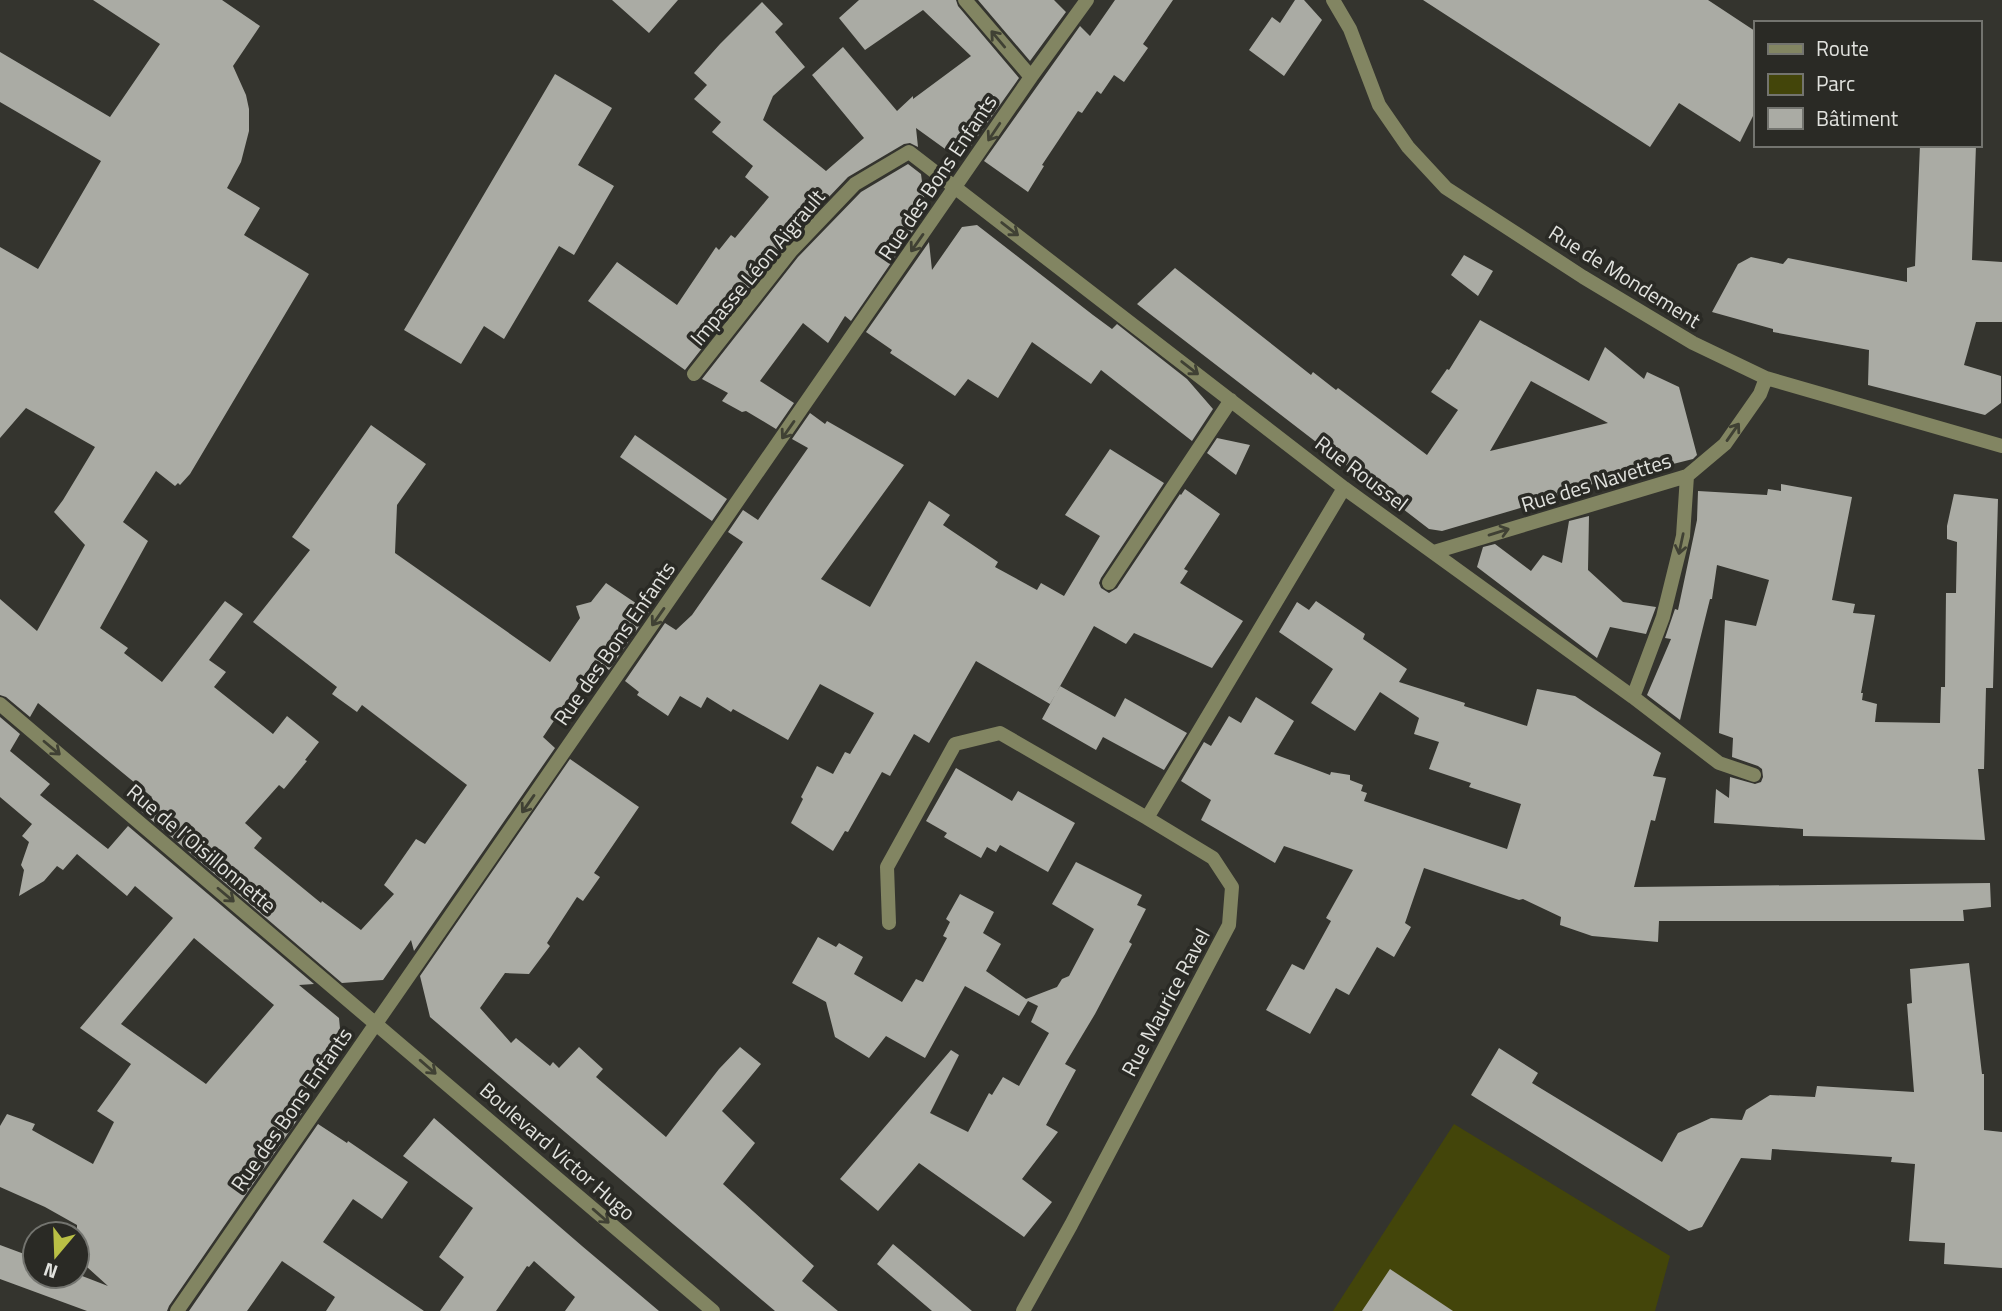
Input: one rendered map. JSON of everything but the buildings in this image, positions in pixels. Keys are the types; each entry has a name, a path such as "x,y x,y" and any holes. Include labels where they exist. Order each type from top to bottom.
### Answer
{"street":[{"path":"965,0 1031,77"},
{"name":"Rue des Bons Enfants","path":"177,1311 1087,0"},
{"name":"Rue de Mondement","path":"1334,0 1350,29 1379,105 1408,147 1446,188 1564,265 1693,343 1766,378 2002,446"},
{"name":"Impasse Léon Aigrault","path":"694,374 791,251 855,184 909,152 956,187"},
{"name":"Rue Roussel","path":"956,187 1344,488 1633,697 1719,763 1754,775"},
{"name":"Rue des Navettes","path":"1434,552 1687,476 1725,444 1760,394 1766,378"},
{"path":"1109,583 1231,400"},
{"path":"1633,697 1663,617 1683,536 1687,476"},
{"path":"1147,818 1344,488"},
{"name":"Rue de l’Oisillonnette","path":"0,704 377,1023"},
{"name":"Rue Maurice Ravel","path":"889,923 887,867 954,744 1000,733 1213,858 1232,887 1229,925 1023,1311"},
{"name":"Boulevard Victor Hugo","path":"377,1023 713,1311"}],"green space":[{"path":"1454,1124 1670,1256 1655,1311 1333,1311"}]}
